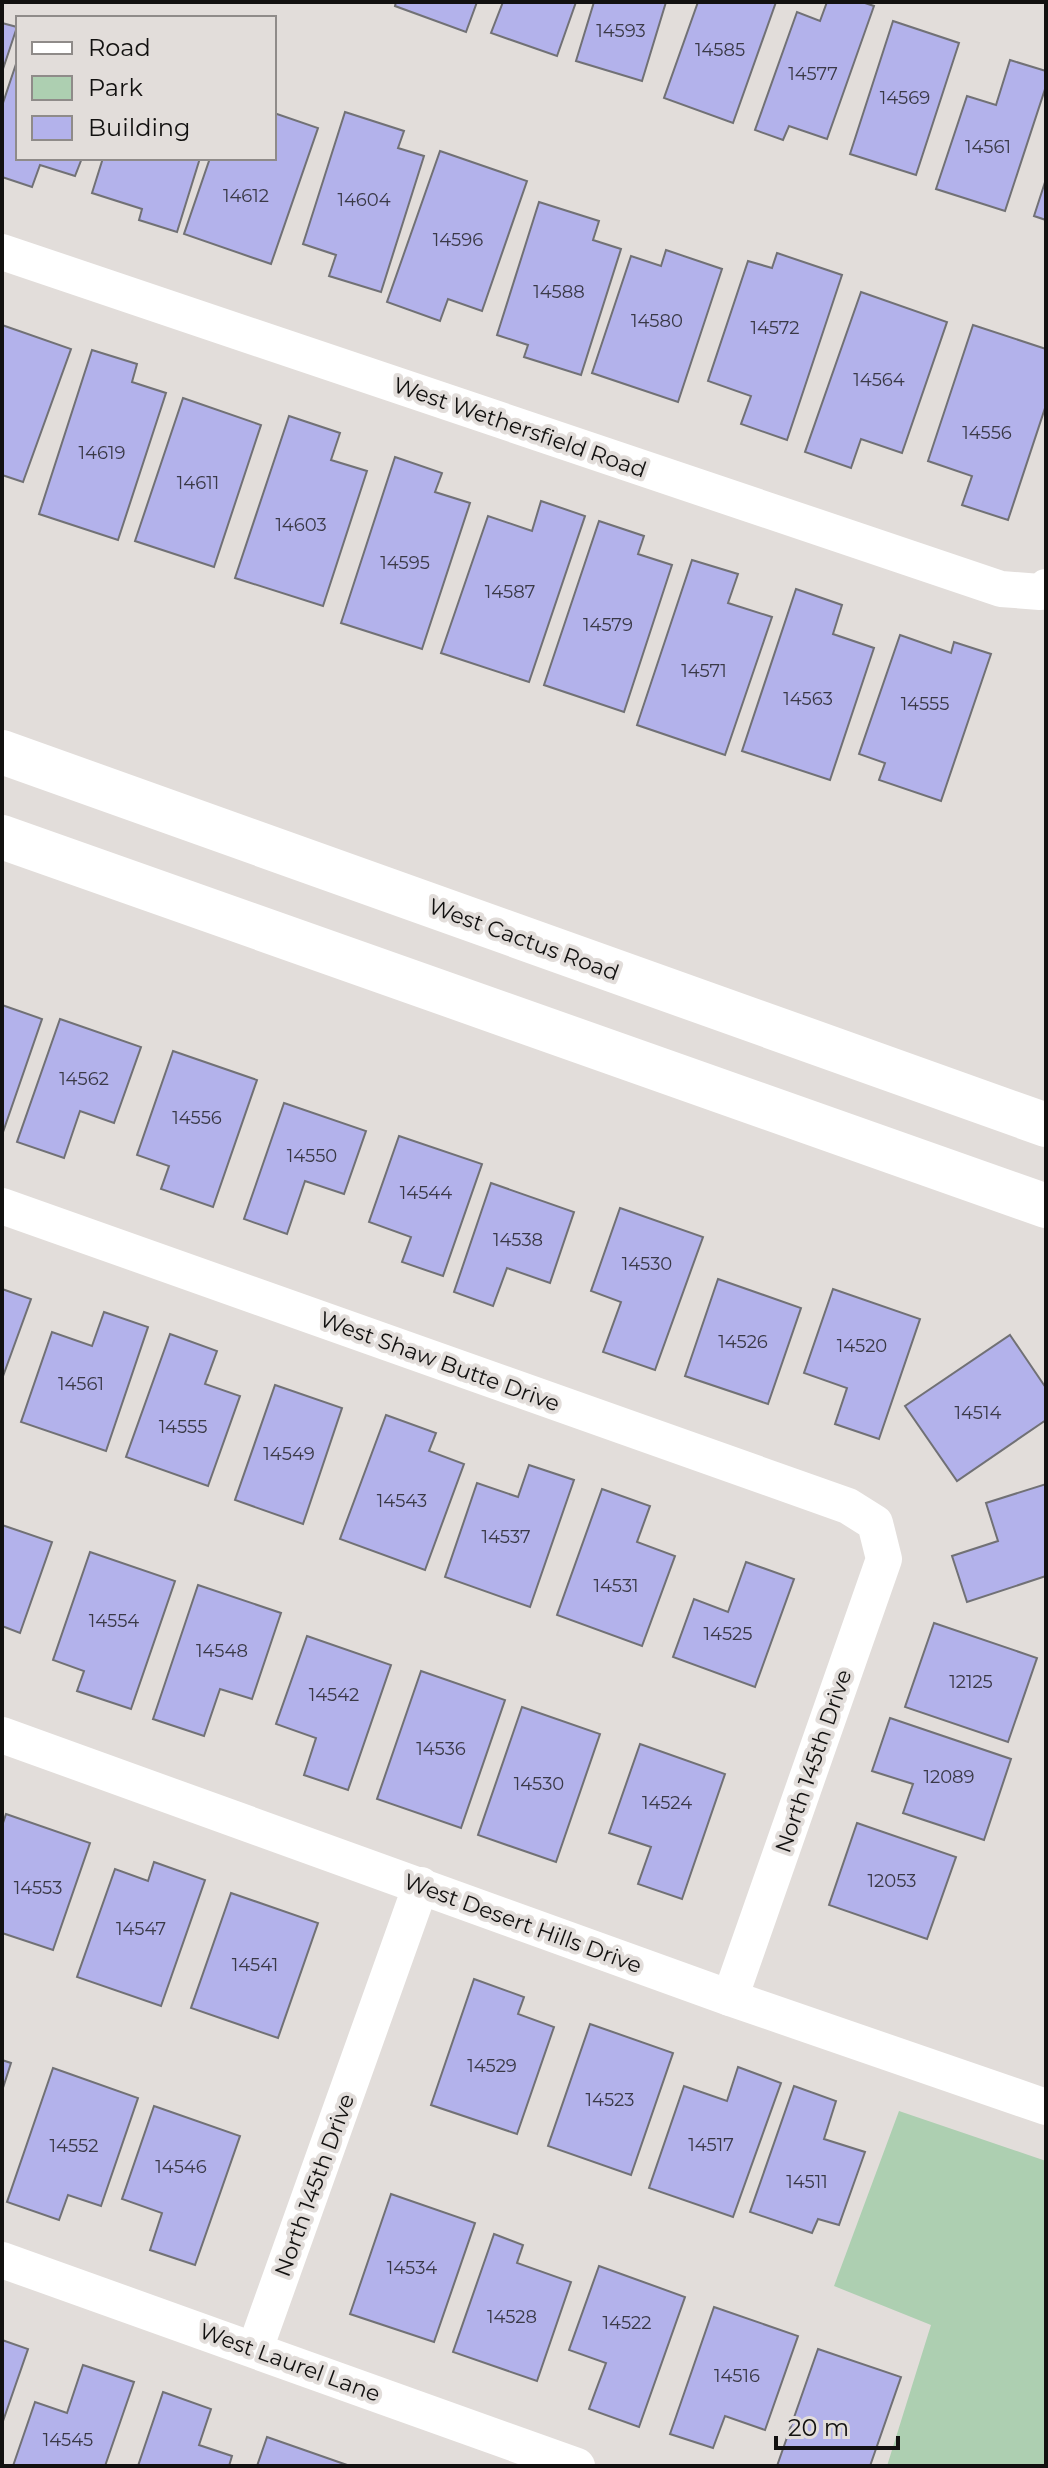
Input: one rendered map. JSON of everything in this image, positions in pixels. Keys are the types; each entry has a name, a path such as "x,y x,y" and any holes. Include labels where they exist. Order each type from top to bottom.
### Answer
{"main road":[{"name":"West Cactus Road","path":"2,752 1046,1125"},
{"path":"2,837 1046,1206"}],"street":[{"name":"West Wethersfield Road","path":"2,252 1001,589 1043,590"},
{"name":"West Shaw Butte Drive","path":"2,1206 848,1506 875,1523"},
{"name":"North 145th Drive","path":"730,1998 884,1559 875,1523"},
{"name":"West Desert Hills Drive","path":"2,1735 730,1998 1046,2107"},
{"name":"North 145th Drive","path":"255,2349 421,1885"},
{"name":"West Laurel Lane","path":"2,2260 577,2466"}],"green space":[{"path":"899,2111 1046,2161 1046,2466 887,2466 931,2325 834,2286"}],"building":[{"path":"396,2 477,2 466,32 395,6"},
{"path":"503,2 576,2 557,56 491,33"},
{"path":"594,2 666,2 642,81 576,61"},
{"path":"698,2 776,2 733,123 664,98"},
{"path":"827,2 862,2 874,6 827,139 789,126 783,140 755,130 797,12 820,21"},
{"path":"893,21 959,43 916,175 850,154"},
{"path":"2,23 16,27 16,30 2,72"},
{"path":"1010,60 1046,71 1046,86 1005,211 936,189 967,96 996,105"},
{"path":"16,64 16,160 81,160 75,176 40,165 32,187 2,177 2,106"},
{"path":"345,112 404,131 398,148 424,156 381,292 329,276 336,255 303,244"},
{"path":"276,114 318,128 271,264 184,234 209,160 276,160"},
{"path":"440,151 527,181 482,311 448,299 440,321 387,302"},
{"path":"102,160 199,160 177,232 139,220 142,209 92,193"},
{"path":"1046,179 1046,220 1034,216"},
{"path":"539,202 599,221 593,240 621,249 581,375 524,357 528,345 497,335"},
{"path":"666,250 722,269 678,402 592,373 631,256 661,266"},
{"path":"777,253 842,275 787,440 741,424 751,396 708,381 748,261 772,268"},
{"path":"861,292 947,322 902,453 861,439 851,468 805,452"},
{"path":"2,325 71,349 23,482 2,475"},
{"path":"973,325 1046,349 1046,405 1008,520 962,505 972,476 928,461"},
{"path":"92,350 137,364 132,382 166,393 118,540 39,514"},
{"path":"183,398 261,425 214,567 135,541"},
{"path":"289,416 340,433 331,460 367,471 323,606 235,578"},
{"path":"395,457 442,473 435,492 470,503 422,649 341,623"},
{"path":"541,501 585,516 529,682 441,653 488,516 532,531"},
{"path":"599,521 644,536 638,554 672,565 624,712 544,685"},
{"path":"692,560 738,574 728,603 772,617 725,755 637,725"},
{"path":"796,589 842,605 833,634 874,648 830,780 742,751"},
{"path":"900,635 951,653 954,642 991,654 941,801 879,780 885,763 859,754"},
{"path":"2,1005 42,1019 2,1135"},
{"path":"60,1019 141,1047 114,1123 80,1111 64,1158 17,1142"},
{"path":"173,1051 257,1080 213,1207 161,1189 169,1166 137,1155"},
{"path":"284,1103 366,1131 344,1194 305,1181 287,1234 244,1219"},
{"path":"399,1136 482,1164 443,1276 402,1262 411,1237 369,1222"},
{"path":"491,1183 574,1212 550,1283 507,1268 493,1306 454,1292"},
{"path":"620,1208 703,1237 655,1370 603,1352 621,1302 591,1291"},
{"path":"718,1279 801,1308 768,1404 685,1376"},
{"path":"2,1289 31,1299 2,1379"},
{"path":"833,1289 920,1319 879,1439 835,1424 847,1388 804,1373"},
{"path":"104,1312 148,1327 106,1451 21,1422 52,1332 92,1346"},
{"path":"170,1334 217,1351 205,1384 240,1396 208,1486 126,1457"},
{"path":"1010,1335 1046,1388 1046,1420 957,1481 905,1406"},
{"path":"275,1385 342,1408 303,1524 235,1500"},
{"path":"386,1415 436,1433 429,1451 464,1464 425,1570 340,1539"},
{"path":"529,1465 574,1480 530,1607 445,1577 477,1483 518,1497"},
{"path":"1046,1484 1046,1576 967,1602 952,1556 998,1541 986,1503"},
{"path":"602,1489 650,1506 637,1542 675,1556 642,1646 557,1615"},
{"path":"2,1525 52,1542 20,1633 2,1626"},
{"path":"90,1552 175,1581 131,1709 77,1691 84,1671 53,1660"},
{"path":"746,1562 794,1579 755,1687 673,1657 694,1599 728,1612"},
{"path":"198,1585 281,1613 252,1699 220,1689 204,1736 153,1719"},
{"path":"934,1623 1037,1658 1008,1742 905,1707"},
{"path":"307,1636 391,1665 348,1790 304,1775 316,1738 276,1724"},
{"path":"421,1671 505,1700 461,1828 377,1799"},
{"path":"522,1707 600,1734 556,1862 478,1835"},
{"path":"890,1718 1011,1759 984,1840 903,1813 913,1784 872,1771"},
{"path":"640,1744 725,1774 682,1899 638,1884 651,1847 609,1833"},
{"path":"6,1814 90,1843 53,1950 2,1933 2,1826"},
{"path":"857,1823 956,1857 927,1939 829,1905"},
{"path":"154,1862 205,1880 161,2006 77,1977 115,1869 148,1881"},
{"path":"231,1893 318,1923 278,2038 191,2008"},
{"path":"474,1979 524,1997 518,2014 554,2027 517,2134 431,2105"},
{"path":"590,2024 673,2053 631,2175 548,2146"},
{"path":"2,2060 11,2063 2,2091"},
{"path":"738,2067 781,2083 733,2217 649,2188 684,2086 727,2101"},
{"path":"53,2068 138,2098 101,2206 68,2195 59,2220 7,2202"},
{"path":"794,2086 836,2101 824,2139 865,2152 839,2225 818,2219 812,2233 750,2212"},
{"path":"154,2106 240,2136 195,2265 150,2250 162,2213 122,2199"},
{"path":"391,2194 475,2223 434,2342 350,2314"},
{"path":"494,2234 523,2245 517,2263 571,2282 537,2381 453,2352"},
{"path":"599,2266 685,2297 639,2427 589,2409 606,2363 569,2350"},
{"path":"714,2307 798,2336 765,2430 725,2416 713,2448 670,2434"},
{"path":"2,2340 28,2349 2,2424"},
{"path":"818,2349 901,2377 870,2466 777,2466"},
{"path":"83,2365 134,2382 105,2466 13,2466 35,2402 67,2413"},
{"path":"163,2392 211,2409 199,2445 232,2456 229,2466 138,2466"},
{"path":"267,2437 350,2466 257,2466"}]}
